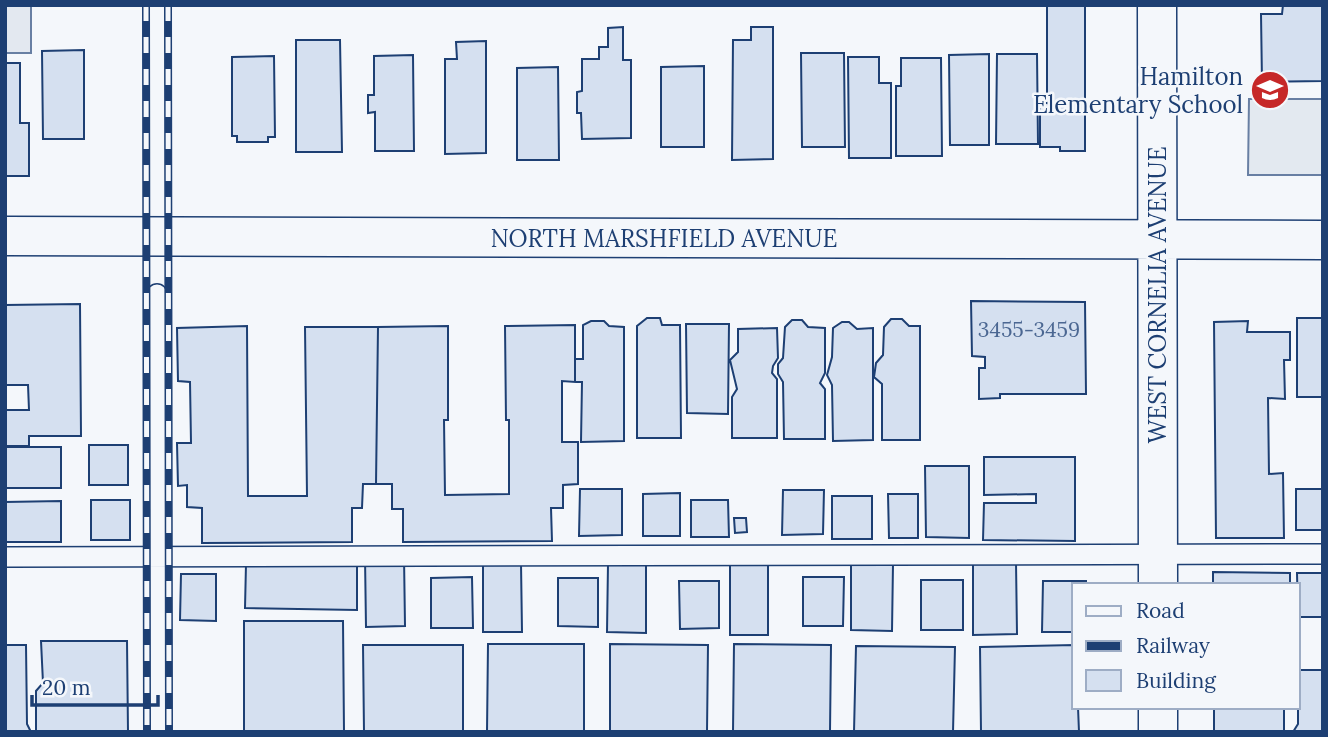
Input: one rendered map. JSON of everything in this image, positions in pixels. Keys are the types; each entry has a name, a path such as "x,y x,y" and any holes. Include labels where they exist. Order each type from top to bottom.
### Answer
{"street":[{"name":"WEST CORNELIA AVENUE","path":"1157,5 1158,569"},
{"name":"NORTH MARSHFIELD AVENUE","path":"5,236 1323,240"},
{"path":"1158,709 1158,732"}],"lane":[{"path":"156,732 157,293"},
{"path":"5,557 157,556 1158,569 1323,554"}],"shaded area":[{"path":"5,5 31,5 31,53 5,53"},
{"path":"1249,99 1323,99 1323,175 1248,175"}],"building":[{"path":"1047,5 1085,5 1085,151 1060,151 1060,147 1040,147 1040,102 1047,103"},
{"path":"1283,5 1323,5 1323,81 1262,82 1261,14 1282,14"},
{"path":"623,27 623,60 631,60 631,138 582,139 581,113 577,113 577,92 582,91 582,59 599,59 599,47 608,47 608,28"},
{"path":"751,27 773,27 773,159 732,160 733,40 751,40"},
{"path":"296,40 340,40 342,152 296,152"},
{"path":"486,41 486,153 445,154 445,59 457,59 456,42"},
{"path":"84,50 84,139 43,139 42,51"},
{"path":"801,53 844,53 845,147 802,147"},
{"path":"989,54 989,145 950,145 949,55"},
{"path":"997,54 1037,54 1038,144 996,144"},
{"path":"413,55 414,151 375,151 375,112 368,113 368,95 374,95 374,56"},
{"path":"274,56 275,137 268,137 268,142 237,142 237,136 232,136 232,57"},
{"path":"848,57 879,57 879,83 891,83 891,158 849,158"},
{"path":"901,58 941,58 942,156 896,156 896,86 901,86"},
{"path":"5,63 20,63 20,123 29,123 29,176 5,176"},
{"path":"704,66 704,147 661,147 661,67"},
{"path":"558,67 559,160 517,160 517,68"},
{"path":"971,301 1085,302 1086,394 1000,394 1000,398 979,399 979,368 985,368 985,357 972,356"},
{"path":"80,304 81,436 29,436 29,446 5,446 5,410 29,410 28,385 5,385 5,305"},
{"path":"647,318 660,318 662,325 680,325 681,438 637,438 637,326"},
{"path":"1297,318 1323,318 1323,397 1297,397"},
{"path":"891,319 902,319 909,326 920,326 920,440 882,440 882,384 874,377 876,363 883,355 884,327"},
{"path":"792,320 802,320 808,327 825,328 825,373 820,383 825,389 825,439 784,439 783,382 778,374 778,364 783,358 785,327"},
{"path":"591,321 604,321 609,326 624,327 624,441 581,442 582,382 575,382 575,359 583,359 583,325"},
{"path":"1248,321 1247,332 1290,332 1290,360 1284,360 1285,399 1268,398 1269,474 1283,473 1284,538 1216,538 1214,322"},
{"path":"842,322 849,322 857,329 873,328 873,440 833,441 832,385 827,375 832,357 833,328"},
{"path":"686,324 729,324 728,414 687,413"},
{"path":"575,325 575,382 562,381 562,442 578,442 578,484 563,485 563,508 551,508 552,541 403,542 403,509 392,509 392,484 376,484 378,327 448,326 448,420 444,420 445,495 509,494 505,326"},
{"path":"247,326 248,496 307,496 305,327 378,327 376,484 363,484 362,508 352,508 352,542 202,543 202,508 187,507 187,485 178,486 177,443 191,443 190,382 178,381 177,328"},
{"path":"777,328 778,358 772,373 777,379 777,438 732,438 732,397 737,389 730,360 738,352 738,329"},
{"path":"89,445 128,445 128,485 89,485"},
{"path":"5,447 61,447 61,488 5,488"},
{"path":"984,457 1075,457 1075,541 983,540 984,503 1036,503 1036,494 984,495"},
{"path":"925,466 969,466 969,538 926,537"},
{"path":"580,489 622,489 622,535 579,536"},
{"path":"1296,489 1323,489 1323,530 1296,530"},
{"path":"783,490 824,490 823,534 782,535"},
{"path":"680,493 680,536 643,536 643,494"},
{"path":"888,494 918,494 918,538 889,538"},
{"path":"832,496 872,496 872,539 832,539"},
{"path":"91,500 130,500 130,540 91,540"},
{"path":"691,500 728,500 729,537 691,537"},
{"path":"61,501 61,542 5,542 5,502"},
{"path":"734,518 746,518 747,532 735,533"},
{"path":"404,556 405,626 366,627 365,557"},
{"path":"1016,562 1017,634 973,635 973,563"},
{"path":"521,563 522,632 483,632 483,564"},
{"path":"246,564 357,565 357,610 245,608"},
{"path":"608,564 646,564 646,633 607,632"},
{"path":"730,564 768,564 768,635 730,635"},
{"path":"851,564 893,564 892,631 851,630"},
{"path":"1213,572 1290,573 1290,583 1213,583"},
{"path":"1297,573 1323,573 1323,617 1300,617 1300,583 1297,583"},
{"path":"181,574 216,574 216,621 180,620"},
{"path":"472,577 473,628 431,628 431,578"},
{"path":"803,577 844,577 843,626 803,626"},
{"path":"558,578 598,578 598,627 558,626"},
{"path":"921,580 963,580 963,630 921,630"},
{"path":"679,581 719,581 719,628 680,629"},
{"path":"1043,581 1086,581 1072,583 1072,632 1042,632"},
{"path":"244,621 343,621 344,732 244,732"},
{"path":"41,641 127,641 128,732 36,732 36,691 43,683"},
{"path":"488,644 584,644 584,732 487,732"},
{"path":"610,644 708,645 707,732 610,732"},
{"path":"734,644 831,645 830,732 733,732"},
{"path":"5,645 26,645 27,724 31,732 5,732"},
{"path":"363,645 463,645 463,732 364,732"},
{"path":"1072,645 1072,709 1078,709 1079,732 981,732 980,647"},
{"path":"856,646 955,647 953,732 854,732"},
{"path":"1300,670 1323,670 1323,732 1293,732 1298,724"},
{"path":"1214,709 1284,709 1284,732 1214,732"}],"railway":[{"path":"146,5 147,732"},
{"path":"168,5 169,732"}],"place":[{"name":"Hamilton Elementary School","path":"1270,90"}]}
